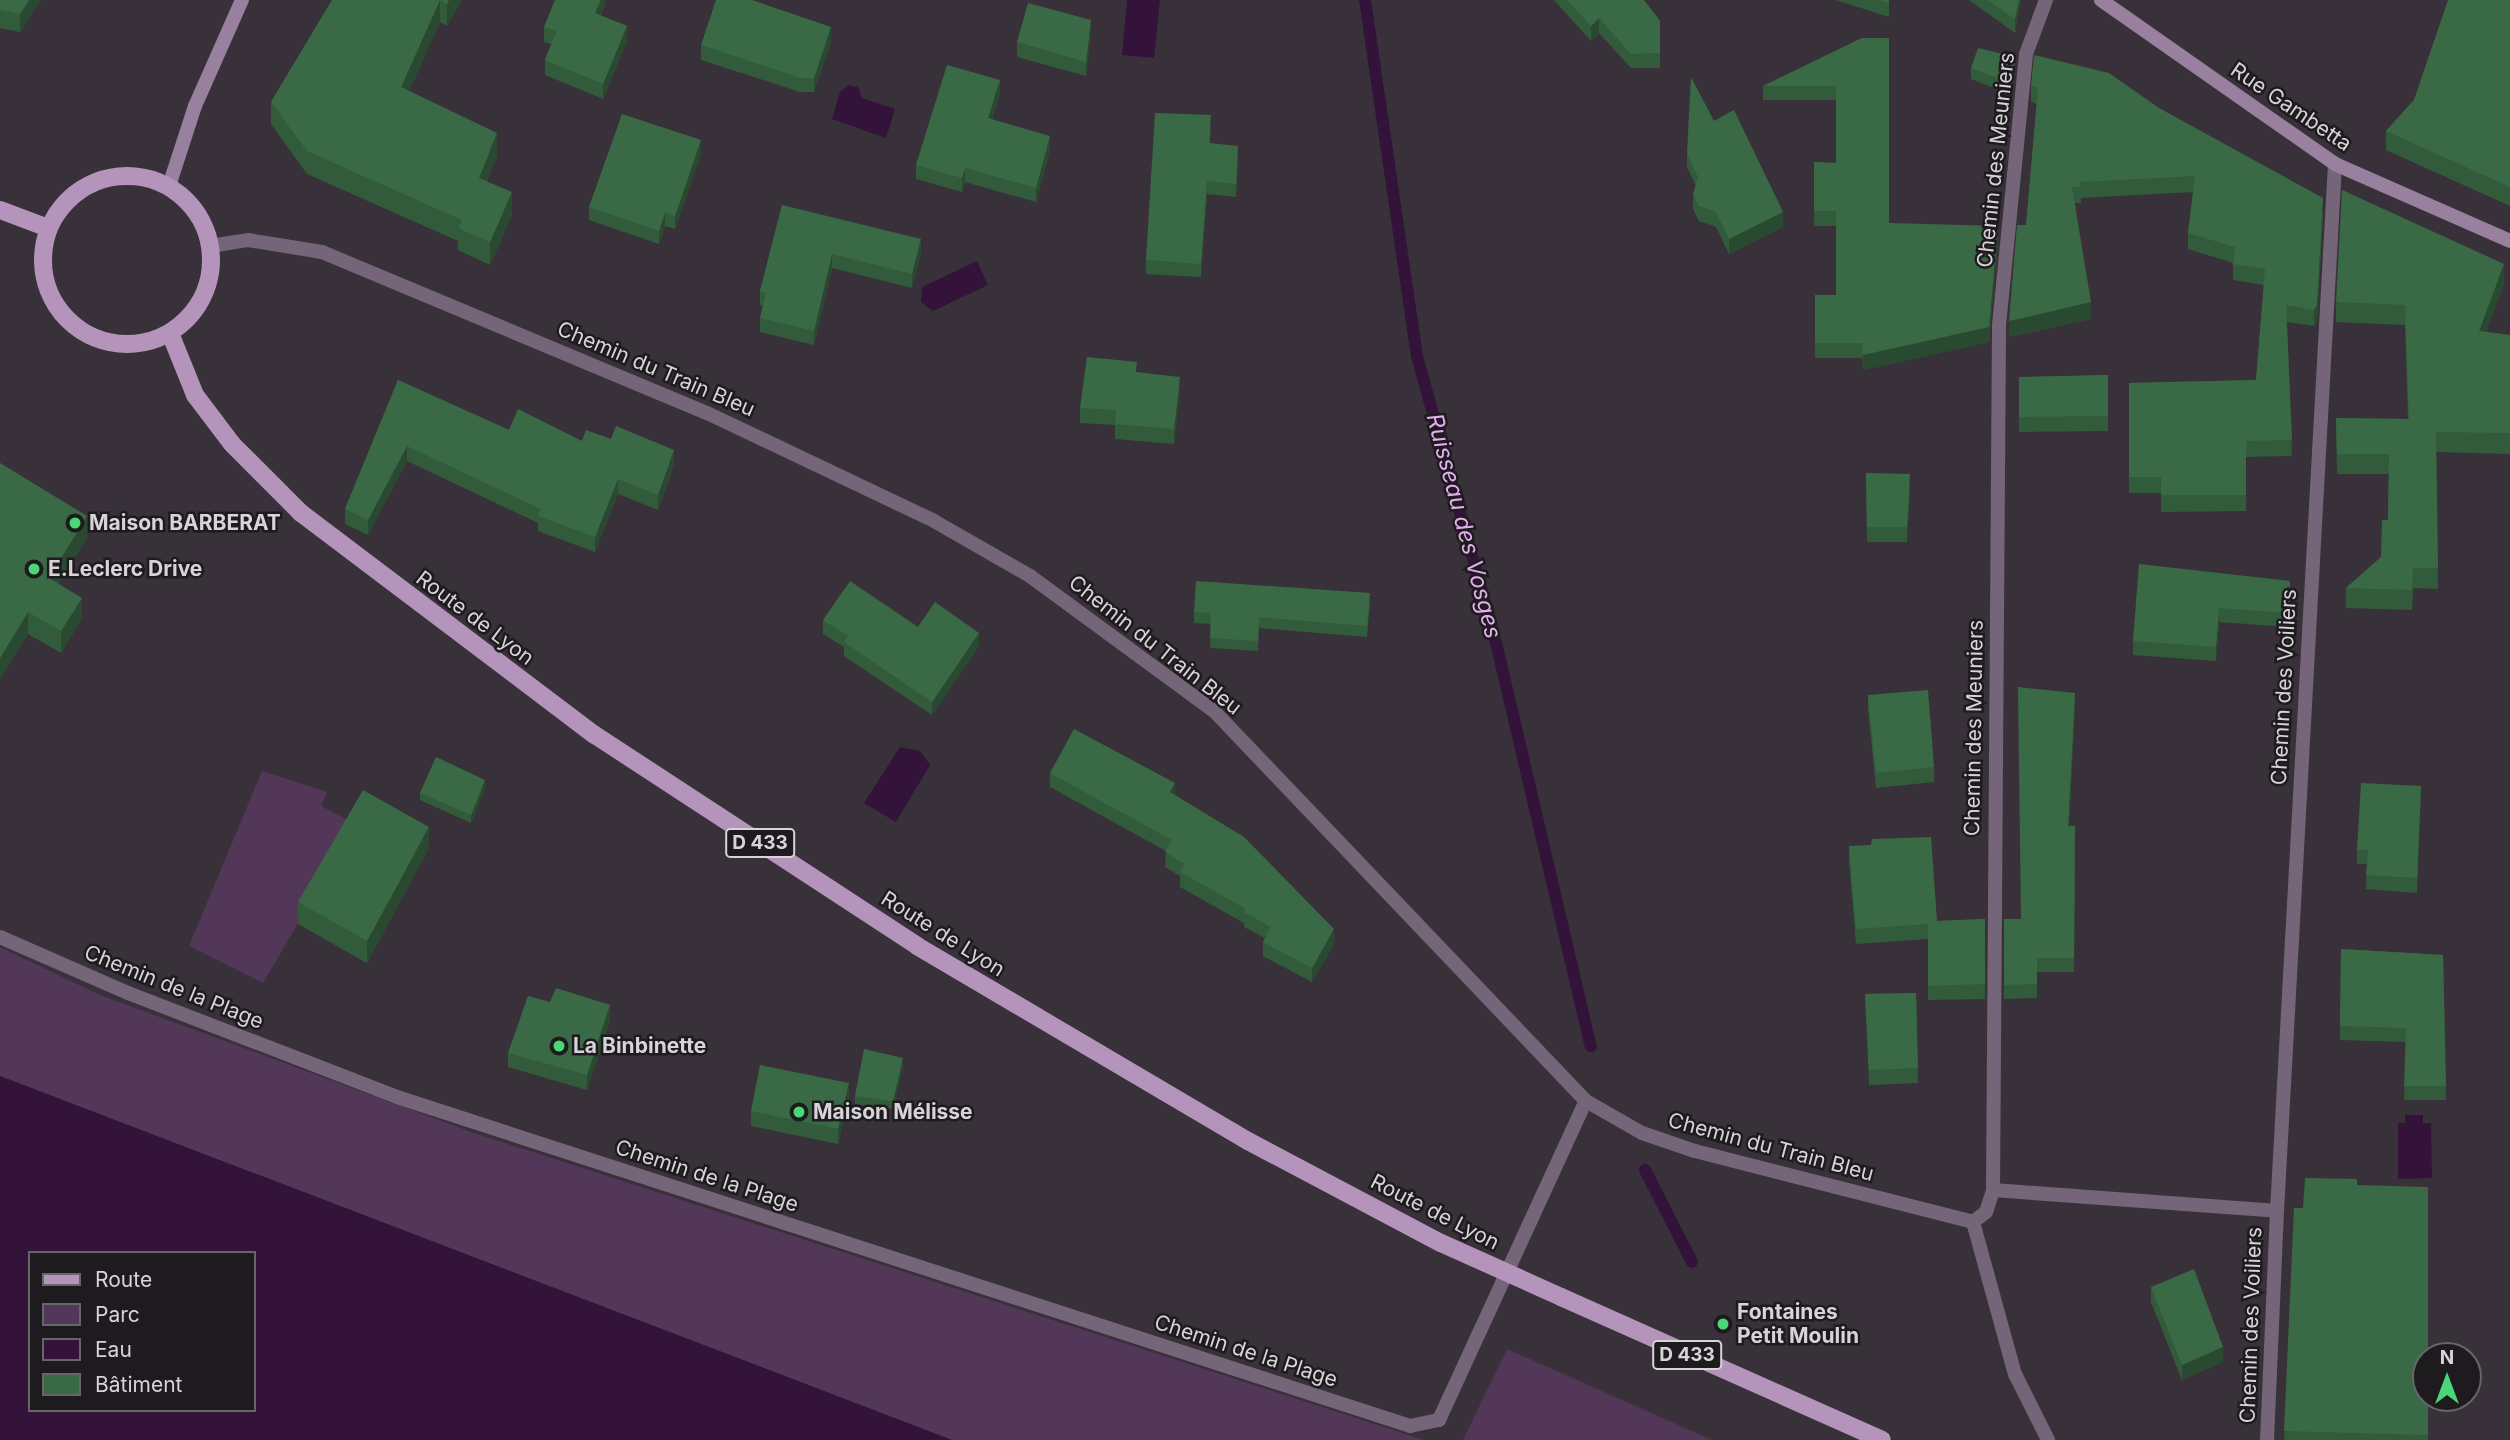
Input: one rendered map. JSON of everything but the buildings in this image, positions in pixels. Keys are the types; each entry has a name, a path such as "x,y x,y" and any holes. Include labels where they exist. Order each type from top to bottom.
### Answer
{"main road":[{"path":"113,176 142,177 169,186 203,223 210,246 211,271 204,295 190,317 170,333 126,345 103,341 70,324 54,303 44,279 42,253 48,228 63,204 86,186 113,176"},
{"path":"0,210 48,228"},
{"name":"Route de Lyon","path":"170,333 195,395 232,444 301,513 595,735 917,946 1248,1141 1441,1244 1882,1440"}],"street":[{"path":"169,186 195,106 242,0"},
{"name":"Chemin des Meuniers","path":"1973,1222 1986,1212 1993,1190 1999,325 2026,54 2046,0"},
{"name":"Rue Gambetta","path":"2101,0 2334,164 2510,241"},
{"name":"Chemin des Voiliers","path":"2267,1440 2334,164"},
{"name":"Chemin du Train Bleu","path":"210,246 248,240 322,252 822,464 1030,576 1215,712 1586,1101 1642,1133 1695,1151 1973,1222"},
{"name":"Chemin de la Plage","path":"0,937 146,1000 397,1097 1410,1426 1440,1420 1586,1101"},
{"name":"Chemin des Voiliers","path":"1993,1190 2277,1212"},
{"path":"1973,1222 2015,1374 2048,1440"}],"green space":[{"path":"262,771 327,792 321,806 356,824 263,983 189,946"},
{"path":"0,947 100,995 474,1133 1424,1440 952,1440 0,1076"},
{"path":"1507,1349 1712,1440 1463,1440"}],"water":[{"path":"1127,0 1160,0 1154,58 1122,55"},
{"path":"849,85 858,87 862,98 895,109 886,138 832,119 840,92"},
{"path":"977,261 988,285 933,311 921,302 922,287"},
{"path":"900,747 920,751 930,765 896,822 864,803"},
{"path":"0,1076 952,1440 0,1440"},
{"path":"2405,1115 2423,1115 2423,1123 2431,1123 2432,1178 2398,1179 2398,1123 2405,1123"}],"waterway":[{"name":"Ruisseau des Vosges","path":"1365,0 1417,356 1498,651 1591,1046"},
{"name":"Ruisseau des Vosges","path":"1645,1170 1692,1262"}],"place":[{"name":"Maison BARBERAT","path":"75,523"},
{"name":"E.Leclerc Drive","path":"34,569"},
{"name":"La Binbinette","path":"559,1046"},
{"name":"Maison Mélisse","path":"799,1112"},
{"name":"Fontaines Petit Moulin","path":"1723,1324"}]}
